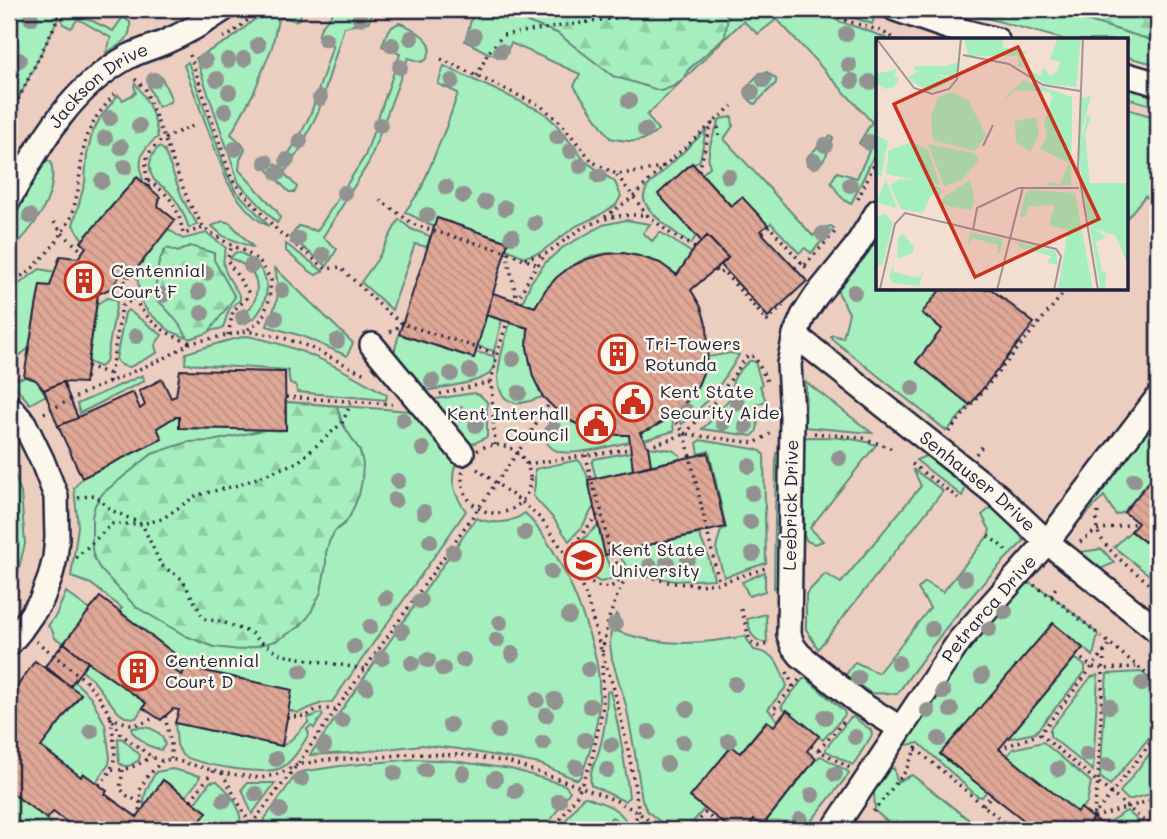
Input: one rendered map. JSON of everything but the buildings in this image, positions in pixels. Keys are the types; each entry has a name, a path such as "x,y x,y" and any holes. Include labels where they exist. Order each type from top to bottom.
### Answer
{"street":[{"name":"Jackson Drive","path":"9,199 52,126 91,83 125,59 163,43 224,9"},
{"path":"895,9 945,34 980,38"},
{"path":"1128,75 1158,84"},
{"name":"Leebrick Drive","path":"876,214 855,248 803,316 795,335 789,364 792,425 789,635 793,646 806,660 858,702 900,728"},
{"name":"Senhauser Drive","path":"795,335 997,495 1047,542 1158,631"},
{"path":"372,345 469,461"},
{"name":"Petrarca Drive","path":"833,830 966,632 1047,542 1158,397"},
{"path":"9,407 24,423 56,496 57,538 52,568 41,601 9,644"}],"path":[{"path":"9,118 57,21 59,9"},
{"path":"477,76 488,52 503,35 641,14 658,9"},
{"path":"819,9 881,30 894,38"},
{"path":"189,53 232,180 278,231 326,269 340,267 403,324 497,354"},
{"path":"441,58 541,106 560,122 593,162 616,174 647,215 695,248"},
{"path":"126,84 142,74"},
{"path":"135,78 145,89 189,203 204,228 260,262 271,280 269,300 262,320 246,331"},
{"path":"9,84 20,93"},
{"path":"9,283 29,272 55,244 72,216 87,135 97,116 118,90"},
{"path":"601,220 634,197 664,166 732,106"},
{"path":"712,123 718,128 719,136"},
{"path":"699,171 712,123"},
{"path":"148,187 145,171 150,149 163,139 193,126"},
{"path":"856,203 876,160"},
{"path":"616,174 664,166"},
{"path":"148,181 172,199 183,234 204,228"},
{"path":"380,200 413,224 505,251 538,265"},
{"path":"505,251 517,301 531,274 547,253 582,228 617,216 647,215"},
{"path":"54,222 83,252"},
{"path":"763,233 769,226 813,277"},
{"path":"795,268 816,255 835,232"},
{"path":"228,335 233,311 246,299 248,292 227,260 232,246"},
{"path":"525,260 547,253"},
{"path":"715,270 719,274 723,271 767,321"},
{"path":"121,275 148,318 170,336 190,343"},
{"path":"946,437 1067,290"},
{"path":"108,382 122,306 134,299"},
{"path":"495,444 491,382 507,322"},
{"path":"38,416 167,357 190,343 246,331 278,336 307,346 367,375"},
{"path":"685,434 715,401 748,355"},
{"path":"87,366 110,374"},
{"path":"286,397 391,404 491,382"},
{"path":"73,560 113,524 142,524 162,519 197,495 239,485 298,462 342,423 352,401"},
{"path":"247,830 337,709 549,404"},
{"path":"672,417 685,434 719,583"},
{"path":"806,432 863,438 893,449"},
{"path":"648,447 685,434 755,443 771,434 781,433"},
{"path":"495,444 518,452 527,464 530,474 528,494 522,502 506,513 487,513 478,509 464,492 462,482 463,471 474,452 495,444"},
{"path":"527,464 630,449"},
{"path":"586,455 610,554 618,565 629,572 673,583 699,585 719,583 769,567"},
{"path":"469,461 541,519 566,555 591,583 599,587 613,585 629,572"},
{"path":"912,464 958,498"},
{"path":"69,499 94,495 111,510 142,524 161,565 182,579 204,619 223,622 253,634 282,655 364,669"},
{"path":"1100,506 1096,515 1097,530 1108,547 1157,588"},
{"path":"566,555 601,510"},
{"path":"1078,543 1097,530 1138,523"},
{"path":"988,536 1009,555"},
{"path":"570,560 587,599 624,725 639,813 629,830"},
{"path":"551,830 564,816 591,763 603,706 602,653 608,621 629,572"},
{"path":"1032,584 1051,596 1158,683"},
{"path":"1051,596 1058,584"},
{"path":"741,609 750,641 758,646 772,643"},
{"path":"35,640 85,680 98,695 121,734 152,757 162,761"},
{"path":"999,749 1040,733 1110,644"},
{"path":"1093,818 1098,782 1104,652"},
{"path":"1076,655 1092,667 1138,667"},
{"path":"780,718 773,710 805,673"},
{"path":"287,717 307,716 317,709 337,709"},
{"path":"819,751 852,712"},
{"path":"111,718 130,725 141,725 155,716"},
{"path":"165,716 171,759"},
{"path":"99,785 112,770 115,762 111,718"},
{"path":"1040,733 1155,830"},
{"path":"1093,818 1158,733"},
{"path":"867,820 905,772 919,743"},
{"path":"811,746 855,771"},
{"path":"916,749 1013,830"},
{"path":"137,817 141,803 140,790 146,778 162,761 171,759 222,773 261,778 279,774 297,765 323,760 408,754 465,754 508,762 581,787 617,801 661,830"},
{"path":"112,770 123,771 152,757"},
{"path":"123,771 120,788 141,803"},
{"path":"191,800 213,771"},
{"path":"222,773 246,816 247,830"},
{"path":"983,805 992,795"},
{"path":"1093,818 1158,798"},
{"path":"691,830 705,813 726,830"},
{"path":"750,824 758,830"},
{"path":"68,830 71,825"}],"shaded area":[{"name":"Kent State University","path":"9,9 896,9 990,38 876,38 876,290 1128,290 1128,75 1158,84 1158,830 9,830"}],"green space":[{"path":"13,9 59,9 57,21 9,118 9,13"},
{"path":"64,9 78,9 78,14 113,31 123,17 130,22 129,34 124,41 106,53 111,38 78,19 71,28 63,24"},
{"path":"267,9 297,9 301,13 296,21 283,17 278,19 272,47 254,92 231,134 245,149 239,170 277,211 280,218 277,223 239,183 196,58 231,39"},
{"path":"336,9 373,9 369,22 344,27 319,110 301,148 284,173 297,187 295,192 289,192 261,163 261,159 265,157 279,167 298,140 311,113 333,45 321,41 319,33"},
{"path":"461,9 812,9 884,38 876,38 876,151 851,204 831,182 837,172 857,178 869,151 859,143 872,122 777,19 758,34 743,21 647,115 658,130 642,140 630,141 610,138 574,86 580,74 511,43 504,58 465,41 472,17"},
{"path":"483,9 720,9 728,16 725,37 688,70 683,79 661,91 613,76 557,33 519,19 503,19"},
{"path":"829,9 869,9 876,12 872,24"},
{"path":"954,9 1050,9 1158,42 1158,65 1128,57 1128,38 1059,38"},
{"path":"1050,9 1158,9 1158,42"},
{"path":"399,23 413,29 427,40 430,48 427,59 422,62 408,58 369,162 323,237 337,249 327,266 290,237 299,226 317,231 365,156 400,54 382,46 388,32"},
{"path":"188,62 228,176 235,190 269,226 251,213 227,181 184,65"},
{"path":"444,66 543,112 585,161 615,182 621,196 616,205 576,226 541,252 525,257 506,249 508,242 437,218 434,227 405,212 421,189 458,93 438,84"},
{"path":"767,72 776,79 776,83 755,104 748,98 745,89 760,73"},
{"path":"155,73 162,78 171,98 170,102 158,107 148,85"},
{"path":"135,83 150,108 158,137 141,156 143,182 136,178 83,240 73,225 85,182 92,134 100,118 118,95 123,100 136,93"},
{"path":"1128,86 1158,95 1158,107 1128,98"},
{"path":"1128,109 1158,118 1158,207 1145,196 1128,217"},
{"path":"732,117 733,126 724,139 813,236 820,229 831,226 834,228 811,253 805,248 799,253 742,197 731,206 702,174 710,167 709,149 720,119"},
{"path":"706,130 700,160 693,165 696,236 691,244 651,211 644,196 647,187"},
{"path":"830,136 833,138 832,142 821,163 815,168 807,165 806,158"},
{"path":"159,147 164,150 184,202 197,224 189,228 176,201 151,174 150,161"},
{"path":"51,162 51,187 42,212 9,252 9,229 42,164"},
{"path":"399,219 411,229 430,236 427,247 415,244 392,310 361,282 377,260"},
{"path":"626,220 650,224 643,233 652,241 660,232 692,253 677,275 636,256 616,253 598,255 580,261 564,272 535,307 522,303 531,282 546,262 562,248 603,225"},
{"path":"223,221 230,223 254,248 223,236 212,226"},
{"path":"168,229 183,239 207,233 226,248 224,267 240,300 229,309 223,328 185,337 170,331 148,312 141,301 136,270"},
{"path":"876,241 876,290 940,290 922,313 942,329 916,362 970,405 947,431 832,339 833,335 843,338 849,313 837,290"},
{"path":"286,244 323,271 316,275 308,270 286,251"},
{"path":"190,246 214,253 214,260 235,297 208,333 189,339 174,317 155,298 157,272 163,253 167,248 178,252"},
{"path":"236,252 250,258 259,267 267,285 261,310 252,320 240,324 239,313 250,308 257,286 250,270 230,258"},
{"path":"275,268 353,343 347,356 302,336 267,326 278,294"},
{"path":"40,269 55,272 50,286 40,285 29,348 9,364 9,289"},
{"path":"107,298 117,302 106,362 100,367 88,362 97,304"},
{"path":"128,310 162,335 155,345 157,353 125,367 116,359 125,313"},
{"path":"486,315 502,320 494,351 477,346"},
{"path":"510,323 528,328 530,364 543,397 516,403 506,399 500,391 499,368"},
{"path":"399,334 473,358 475,352 494,356 493,369 480,379 425,391 394,353"},
{"path":"247,336 267,340 320,359 387,395 386,400 297,392 296,385 290,384 288,370 185,364 186,353"},
{"path":"731,353 739,355 727,374 707,401 682,424 675,415 696,388 707,357"},
{"path":"749,361 755,362 766,401 755,405 758,422 755,433 752,436 702,429 717,415 734,392 734,379"},
{"path":"143,375 144,381 80,413 77,404"},
{"path":"27,377 36,380 46,395 30,404 10,380"},
{"path":"806,382 872,433 805,427"},
{"path":"474,393 487,402 487,437 471,445 465,442 433,404 436,399"},
{"path":"286,402 411,411 456,463 454,488 466,511 332,702 322,703 298,713 288,710 291,690 186,667 182,675 168,667 175,654 119,611 122,608 91,584 71,577 78,526 74,488 82,478 162,439 157,428 175,417 179,417 180,428 286,430"},
{"path":"286,402 337,406 342,423 360,451 363,464 359,495 350,516 335,531 329,542 321,592 309,616 299,627 276,641 240,650 214,647 186,636 136,607 100,569 92,549 92,517 95,505 103,493 152,454 188,442 212,441 264,430 286,430"},
{"path":"556,411 590,430 629,435 630,442 582,452 557,451 548,444 543,434"},
{"path":"1158,413 1158,471 1124,512 1116,515 1104,496 1082,519 1078,519"},
{"path":"672,417 674,431 644,440 640,433"},
{"path":"804,437 850,439 876,445 810,528 823,541 814,544 804,536"},
{"path":"700,440 754,449 764,455 766,563 724,577 716,548 721,530 726,528 709,451 699,454 697,443"},
{"path":"648,447 672,450 680,455 680,459 651,465"},
{"path":"631,452 633,470 596,478 592,463 594,459"},
{"path":"776,453 781,453 779,585 774,588"},
{"path":"926,456 966,487 962,496 916,460"},
{"path":"9,459 21,493 25,544 9,594"},
{"path":"578,460 587,475 594,506 582,527 569,541 533,496 535,469"},
{"path":"913,469 943,491 818,649 806,629 806,594 825,574 841,583 921,486"},
{"path":"993,506 1008,517 1024,541 973,595 897,694 871,693 845,676 855,662 878,673 930,608 918,589 925,582 943,592 988,536 990,530 982,515"},
{"path":"525,513 553,550 567,576 596,658 599,682 597,718 581,776 575,779 540,764 422,745 310,755 476,518 502,522"},
{"path":"598,525 613,576 600,582 590,576 574,548"},
{"path":"1131,531 1145,542 1151,535 1155,538 1158,535 1158,582 1114,547"},
{"path":"699,534 714,579 675,581 654,577 630,570 616,552"},
{"path":"1102,549 1114,563 1096,571 1080,552"},
{"path":"765,572 765,591 749,596 742,582"},
{"path":"1026,583 1053,597 1098,634 1093,656 1053,624 940,754 987,791 982,797 977,796 919,743 906,745 910,730 970,643"},
{"path":"66,592 90,610 64,643 55,638 48,626"},
{"path":"616,614 620,620 619,632 651,640 697,643 745,636 754,650 773,658 787,686 768,709 778,721 774,726 766,721 740,753 731,747 691,797 705,808 686,830 670,830 647,811 642,800 626,705 612,659 611,628"},
{"path":"766,614 767,643 752,635 747,619"},
{"path":"1075,658 1085,666 1085,672 1035,733 1007,739"},
{"path":"88,662 146,703 136,718 125,717 118,712 92,679 82,671"},
{"path":"1141,672 1158,685 1158,727 1110,785 1100,777 1107,674"},
{"path":"1098,675 1093,771 1050,736 1050,729 1091,677"},
{"path":"803,679 807,679 844,711 845,715 823,740 781,707"},
{"path":"74,681 91,697 105,724 109,764 96,783 83,773 81,777 41,747 81,695 70,686"},
{"path":"610,691 629,797 624,801 591,785 590,780 604,727 607,692"},
{"path":"321,713 323,715 314,728 311,726 307,729 309,734 293,758 281,768 272,770 246,770 202,762 182,755 177,745 175,723 282,746 308,723 308,718"},
{"path":"853,717 871,730 872,735 853,765 826,751 826,748"},
{"path":"145,727 160,735 165,745 161,750 147,745 132,732 132,728"},
{"path":"118,738 123,739 140,755 139,760 127,766 119,763"},
{"path":"1043,742 1091,782 1087,803 1077,812 1007,756 1013,749"},
{"path":"1158,743 1158,792 1128,800 1120,792"},
{"path":"821,756 849,774 804,830 766,830 762,826"},
{"path":"415,759 511,769 565,785 570,791 547,826 541,830 257,830 297,773"},
{"path":"894,768 897,782 912,775 969,820 961,830 897,830 875,811 874,791 889,770"},
{"path":"172,769 200,776 186,796 163,780 144,807 146,793 156,772"},
{"path":"217,781 236,803 240,816 239,830 194,830 207,812 195,803 210,782"},
{"path":"247,783 275,783 252,814 242,789"},
{"path":"9,791 47,819 53,829 9,830"},
{"path":"586,797 618,812 626,821 625,825 612,817 601,830 559,830 582,798"},
{"path":"1127,811 1149,830 1100,830 1103,825"}],"place":[{"name":"Centennial Court F","path":"84,281"},
{"name":"Tri-Towers Rotunda","path":"618,354"},
{"name":"Kent State Security Aide","path":"633,402"},
{"name":"Kent Interhall Council","path":"596,424"},
{"name":"Kent State University","path":"584,560"},
{"name":"Centennial Court D","path":"138,671"}]}
